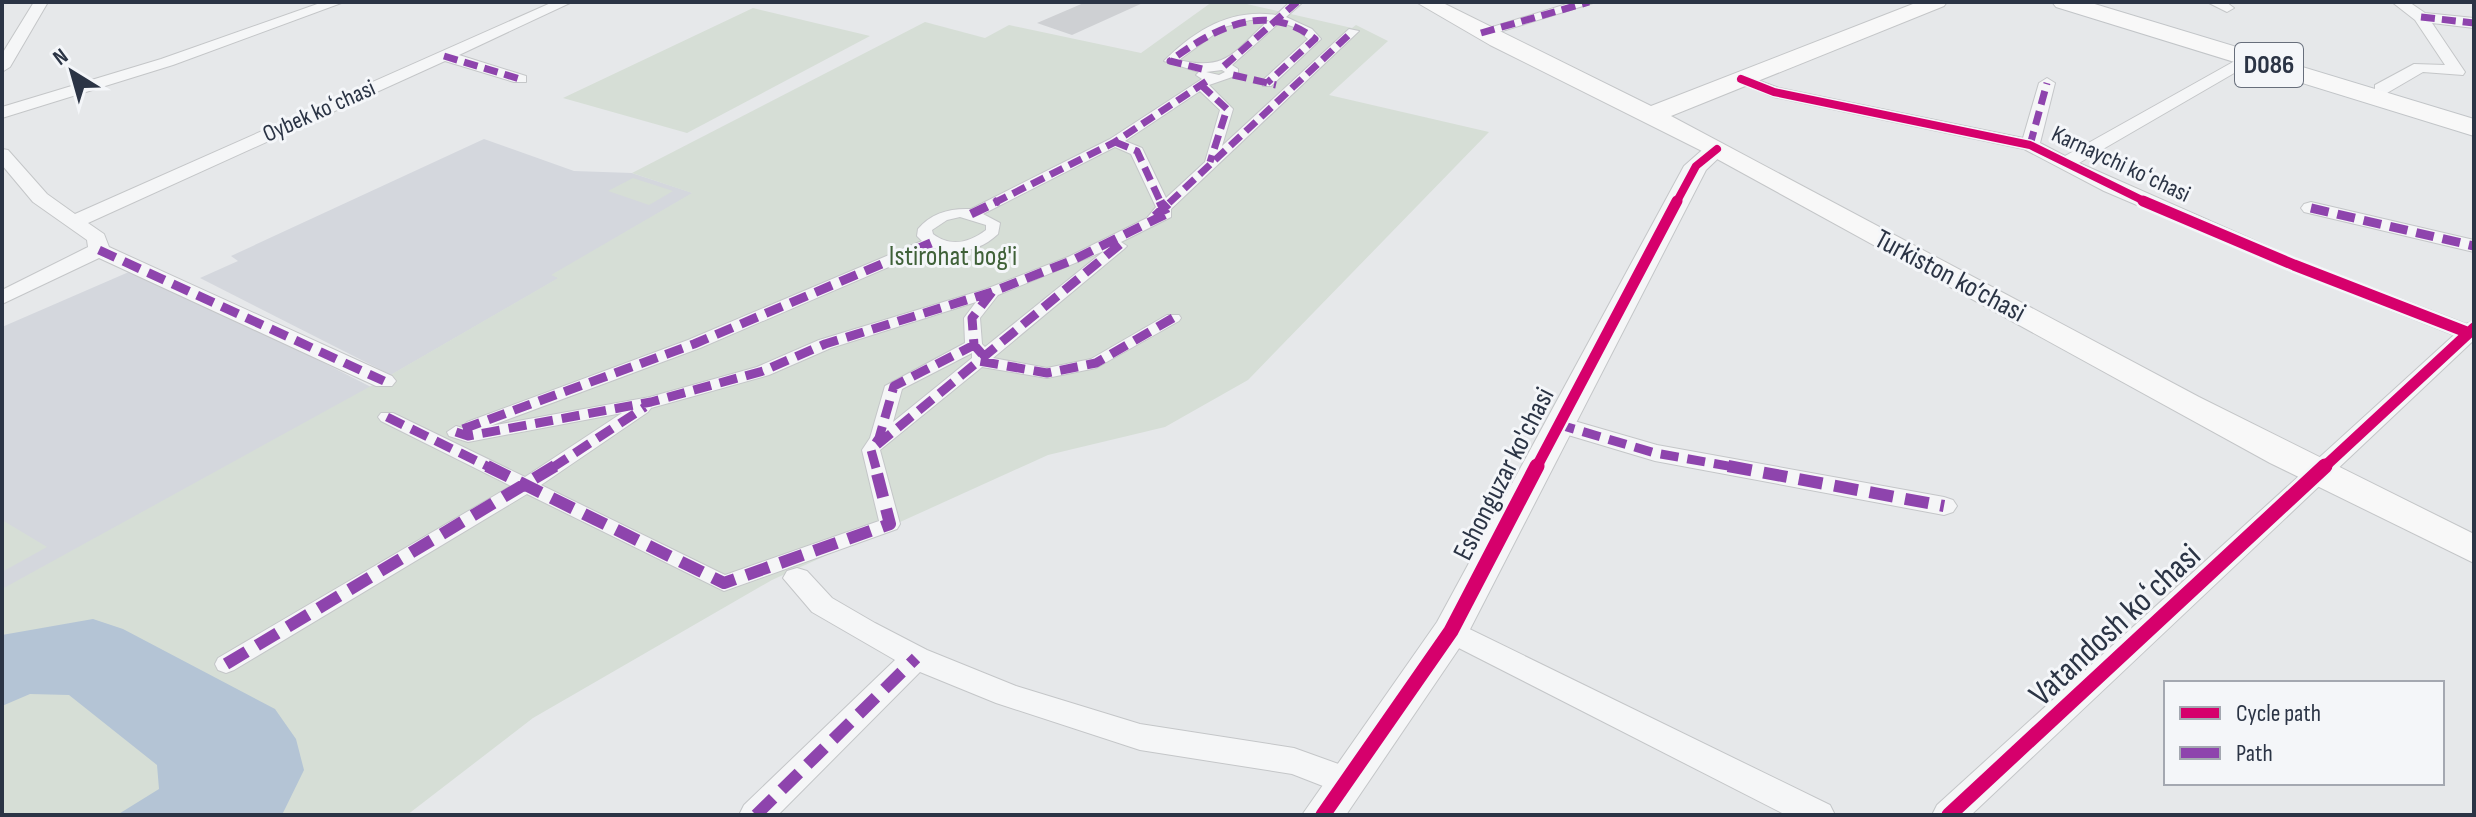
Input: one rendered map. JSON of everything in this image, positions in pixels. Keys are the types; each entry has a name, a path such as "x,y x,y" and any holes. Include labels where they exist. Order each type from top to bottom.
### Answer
{"main road":[{"name":"Turkiston ko’chasi","path":"1426,2 1481,33 1717,149 2327,467 2474,550"},
{"path":"1651,115 1937,2"},
{"name":"D086","path":"2064,2 2474,128"},
{"name":"D086","path":"2091,2 2474,118"}],"street":[{"path":"2,67 41,2"},
{"path":"2,113 167,62 337,2"},
{"name":"Oybek koʻchasi","path":"73,222 565,2"},
{"path":"971,214 1115,142 1205,78 1228,70 1297,2"},
{"path":"1481,33 1589,2"},
{"path":"2399,2 2421,17 2466,74"},
{"path":"2421,17 2474,23"},
{"path":"1208,167 1227,109 1205,78 1170,61 1227,21 1279,19 1309,31 1315,39 1267,83"},
{"path":"871,450 977,353 1162,214 1353,31"},
{"path":"444,56 520,79"},
{"name":"Karnaychi koʻchasi","path":"2066,163 2249,58"},
{"path":"2381,89 2420,67 2466,74"},
{"path":"1228,70 1292,88"},
{"name":"Karnaychi koʻchasi","path":"1741,79 1774,92 2030,145 2111,187 2294,265 2471,330"},
{"path":"2030,145 2047,83"},
{"path":"1115,142 1137,151 1162,214"},
{"name":"Eshonguzar ko'chasi","path":"1323,815 1451,631 1557,424 1696,166 1717,149"},
{"path":"2,154 40,198 97,238 99,250"},
{"path":"2311,208 2474,246"},
{"path":"931,243 925,236 925,229 932,221 959,213 974,213 971,214"},
{"path":"433,440 694,344 931,243 959,247 986,238 993,231 993,223 971,214"},
{"path":"456,432 468,436 651,402 763,371 825,344 992,292 1073,260 1162,214"},
{"path":"2,298 99,250"},
{"path":"99,250 384,381"},
{"path":"977,353 972,318 992,292"},
{"path":"387,417 724,583 890,524 871,450 879,438 894,386 977,353 1047,373 1096,363 1173,318"},
{"name":"Vatandosh koʻchasi","path":"1949,815 2471,330"},
{"path":"226,664 525,486 651,402"},
{"path":"1557,424 1655,453 1944,506"},
{"path":"797,578 822,605 916,658 1007,695 1140,737 1294,761 1346,781"},
{"path":"1451,631 1818,815"},
{"path":"756,815 916,658"}],"shaded area":[{"path":"484,139 574,171 632,173 693,193 553,275 559,278 391,375 200,278 238,261 231,256"},
{"path":"138,268 375,389 2,593 2,327"}],"green space":[{"name":"Istirohat bog'i","path":"1212,2 1238,2 1352,28 1356,25 1388,41 1329,95 1489,132 1248,380 1165,427 1048,455 772,580 533,718 407,815 2,815 2,589 380,381 558,278 551,275 692,193 632,173 925,22 985,38 1009,25 1141,53"},
{"path":"753,8 870,36 687,133 563,98"},
{"path":"633,178 673,191 649,205 608,191"},
{"path":"2,520 47,547 2,572"}],"water":[{"path":"93,619 123,629 275,709 296,739 304,770 282,815 117,815 159,789 157,765 69,695 30,694 2,706 2,635"}],"building":[{"path":"1086,2 1145,2 1072,35 1037,23"}],"marked path":[{"path":"1224,66 1297,2"},
{"path":"1481,33 1589,2"},
{"path":"1202,69 1170,61 1220,24 1238,18 1262,16 1298,25 1315,39 1267,83"},
{"path":"2421,17 2474,23"},
{"path":"1155,216 1353,31"},
{"path":"444,56 520,79"},
{"path":"1233,75 1276,85"},
{"path":"971,214 1115,142 1210,79"},
{"path":"2030,145 2047,83"},
{"path":"1201,85 1227,109 1210,162"},
{"path":"1115,142 1137,151 1166,214"},
{"path":"2311,208 2474,246"},
{"path":"456,432 468,436 651,402 763,371 825,344 992,292 1073,260 1166,214"},
{"path":"877,445 1124,241"},
{"path":"463,429 694,344 931,243"},
{"path":"99,250 384,381"},
{"path":"992,292 972,318 974,345 982,354 979,361 1047,373 1096,363 1173,318"},
{"path":"387,417 724,583 890,524 871,450 879,438 894,386 974,345"},
{"path":"226,664 525,486 645,407"},
{"path":"1557,424 1655,453 1944,506"},
{"path":"756,815 916,658"}],"cycle path":[{"path":"1741,79 1774,92 2030,145 2111,187 2294,265 2469,333"},
{"path":"1323,815 1451,631 1696,166 1717,149"},
{"path":"1949,815 2474,328"}]}
